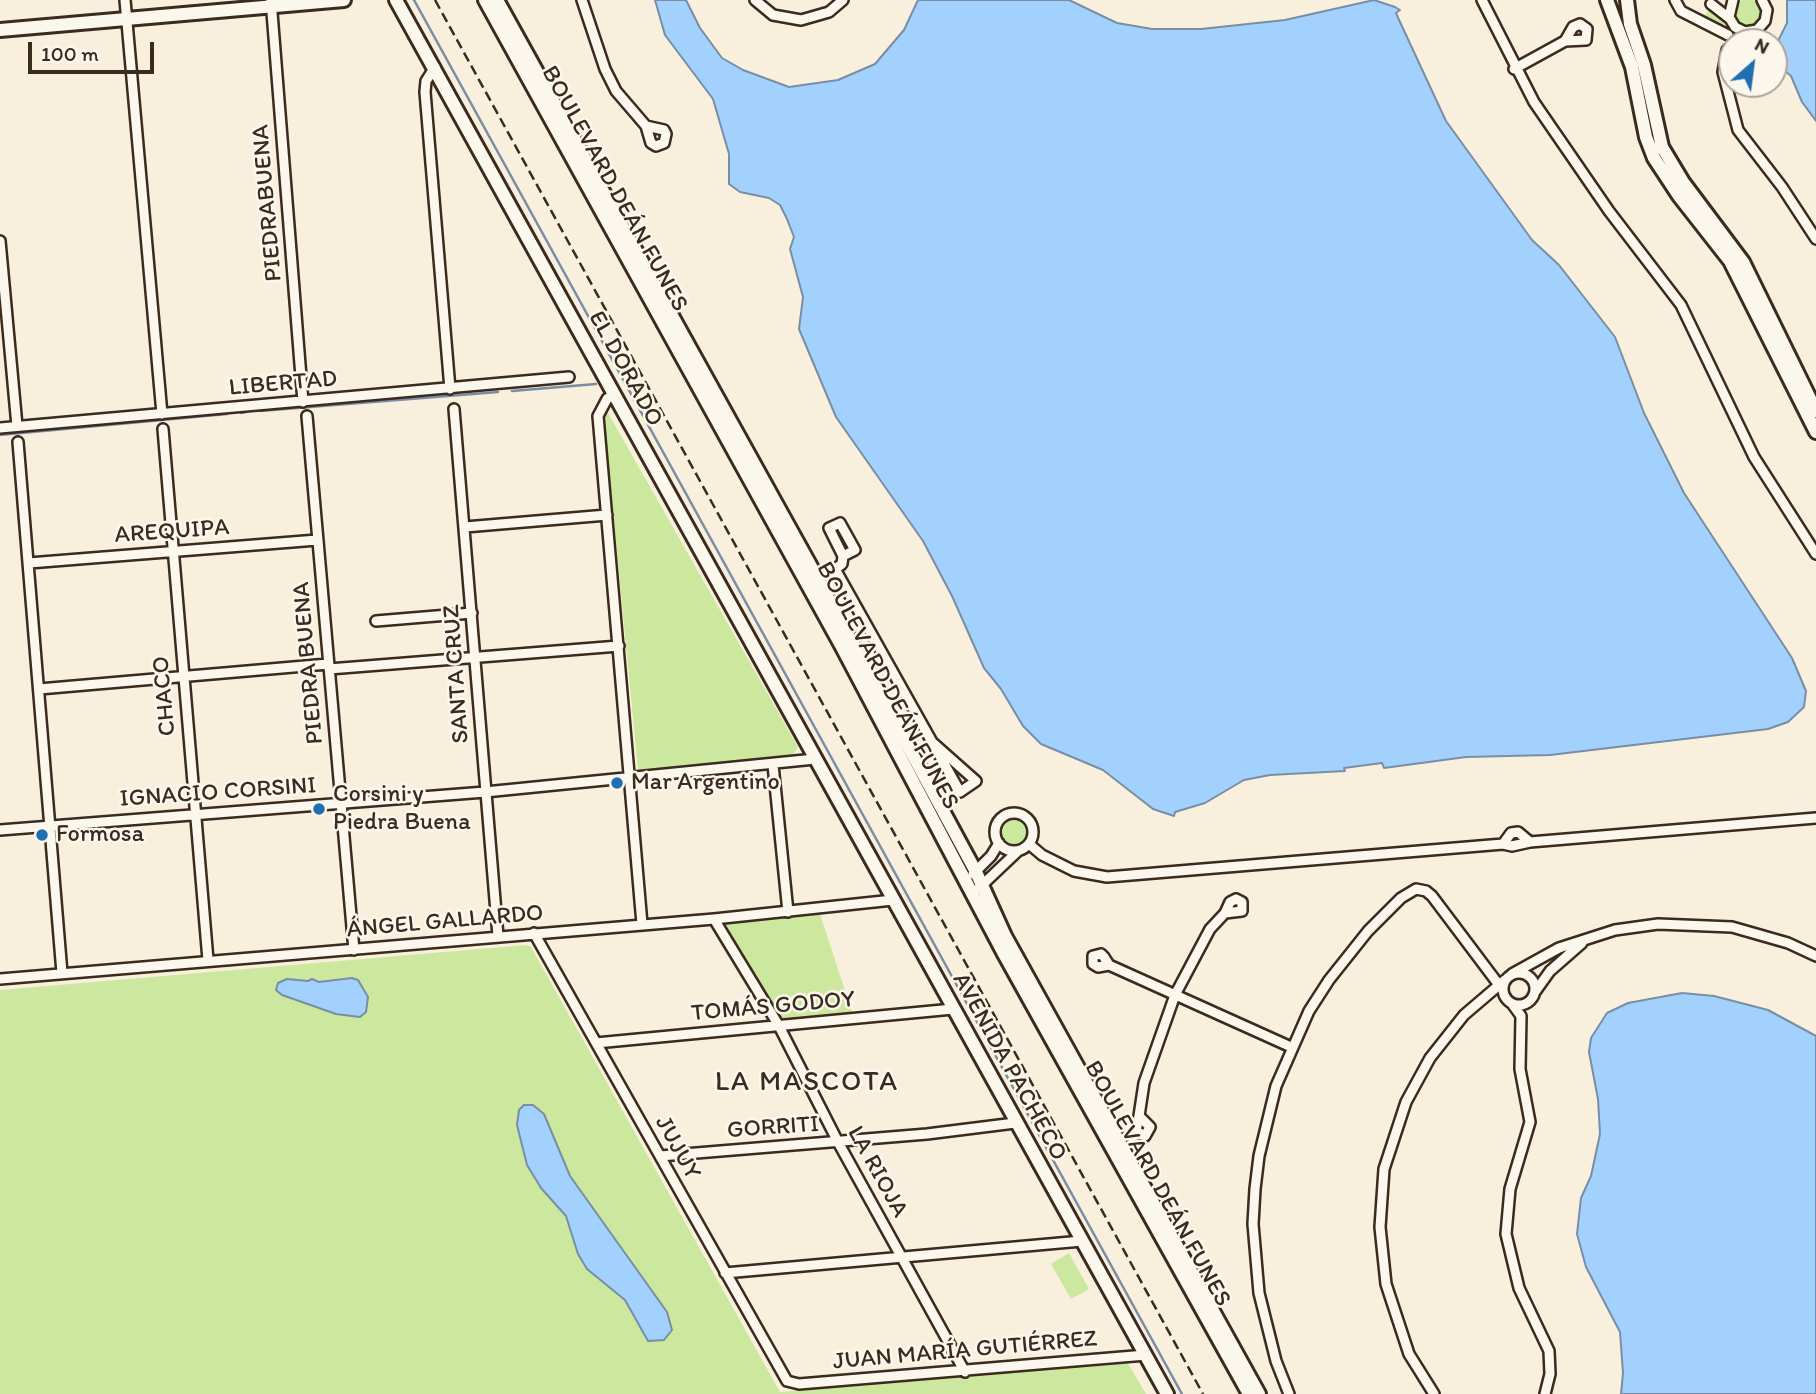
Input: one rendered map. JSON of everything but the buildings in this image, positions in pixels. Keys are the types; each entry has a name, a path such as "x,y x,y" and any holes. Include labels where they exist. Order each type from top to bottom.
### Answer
{"main road":[{"path":"0,30 127,18 200,6 344,0"},
{"name":"EL DORADO","path":"396,0 815,759"},
{"name":"BOULEVARD DEÁN FUNES","path":"485,0 971,875"},
{"name":"BOULEVARD DEÁN FUNES","path":"497,0 817,578 978,889 1259,1394"},
{"path":"1607,0 1632,67 1646,137 1654,158 1679,196 1730,261 1816,432"},
{"path":"1627,0 1630,24 1644,65 1662,147 1676,173 1743,262 1816,411"},
{"name":"AVENIDA PACHECO","path":"815,759 1167,1394"},
{"name":"BOULEVARD DEÁN FUNES","path":"978,889 1003,952 1249,1394"}],"street":[{"path":"125,0 162,414"},
{"path":"582,0 605,69 623,100 646,126"},
{"path":"755,0 773,15 801,20 829,12 843,0"},
{"path":"1482,0 1514,69 1534,102 1609,211 1677,299 1754,457 1816,554"},
{"path":"1675,0 1681,12 1718,35"},
{"path":"1729,28 1733,0"},
{"path":"1757,28 1765,22 1767,10 1762,0"},
{"name":"PIEDRABUENA","path":"271,3 303,402"},
{"path":"1712,4 1738,28"},
{"path":"1514,69 1565,41"},
{"path":"435,67 426,81 425,92 450,389"},
{"path":"1730,98 1738,130 1782,187 1816,239"},
{"path":"0,241 17,426"},
{"name":"LIBERTAD","path":"0,428 569,377"},
{"path":"614,394 607,399 598,416 642,924"},
{"name":"SANTA CRUZ","path":"454,409 498,936"},
{"name":"PIEDRA BUENA","path":"307,416 354,950"},
{"name":"CHACO","path":"163,429 208,960"},
{"path":"18,442 62,973"},
{"path":"464,527 607,515"},
{"name":"AREQUIPA","path":"29,563 317,540"},
{"path":"817,578 842,564 843,556"},
{"path":"835,569 960,792 976,781 932,742"},
{"path":"376,621 472,613"},
{"path":"39,690 619,646"},
{"name":"IGNACIO CORSINI","path":"0,830 485,792 815,759"},
{"path":"773,765 788,912"},
{"path":"978,889 1029,844 1033,832 1029,820 1011,813 997,825 999,843 1007,849 1018,851"},
{"path":"1029,844 1058,864 1074,871 1107,877 1503,844 1511,833 1518,832 1530,842 1816,818"},
{"path":"971,875 999,843"},
{"path":"1289,1394 1276,1361 1259,1293 1253,1224 1261,1144 1276,1086 1291,1047 1309,1012 1346,957 1389,910 1416,889 1426,891 1432,896 1505,980"},
{"name":"ÁNGEL GALLARDO","path":"0,979 714,919 893,901"},
{"path":"1139,1116 1144,1083 1175,995 1210,929 1225,914"},
{"name":"LA RIOJA","path":"714,919 779,1026 838,1142 965,1371"},
{"path":"1434,1394 1409,1354 1392,1307 1382,1261 1381,1196 1390,1146 1406,1102 1430,1058 1464,1015 1505,980 1548,953 1586,939 1637,926 1712,925 1761,934 1816,956"},
{"name":"JUJUY","path":"534,933 787,1381"},
{"path":"1521,1025 1533,996 1550,971 1586,939"},
{"path":"1109,965 1291,1047"},
{"path":"1505,980 1522,973 1531,978 1533,996"},
{"path":"1505,980 1502,991 1521,1016 1520,1069 1530,1122 1510,1189 1506,1234 1516,1280 1549,1350 1550,1374 1545,1394"},
{"path":"1482,999 1498,998 1523,1005 1533,996"},
{"name":"TOMÁS GODOY","path":"596,1043 953,1009"},
{"name":"GORRITI","path":"660,1156 838,1142 1016,1123"},
{"path":"725,1273 1082,1241"},
{"name":"JUAN MARÍA GUTIÉRREZ","path":"787,1381 799,1384 1146,1355"}],"green space":[{"path":"1742,0 1754,0 1762,8 1762,20 1754,28 1742,28 1734,20 1734,8"},
{"path":"1710,7 1723,19 1724,26 1704,18"},
{"path":"608,413 798,747 793,755 638,770 604,417"},
{"path":"1015,819 1021,820 1029,828 1029,840 1021,848 1015,849 1009,848 1001,840 1000,834 1001,828 1009,820"},
{"path":"819,911 853,1015 780,1023 720,921"},
{"path":"526,945 531,947 780,1392 1127,1362 1146,1394 0,1394 0,990"},
{"path":"1069,1253 1089,1289 1071,1299 1051,1264"}],"water":[{"path":"655,0 686,0 700,28 722,58 743,70 789,87 838,80 875,64 904,30 918,0 1069,0 1117,23 1152,29 1201,29 1285,20 1374,0 1400,10 1396,13 1446,121 1532,240 1559,265 1615,337 1644,413 1684,493 1792,658 1806,691 1804,707 1788,722 1768,729 1550,755 1466,757 1384,768 1382,763 1344,768 1345,771 1270,775 1244,780 1205,803 1175,812 1174,816 1153,809 1103,770 1041,744 1023,726 1001,689 984,668 952,596 923,541 836,417 799,329 803,297 790,249 794,237 787,219 780,205 769,198 740,192 729,184 729,154 713,99 665,35"},
{"path":"1787,0 1816,0 1816,121 1802,102 1788,74 1788,28 1784,28"},
{"path":"352,978 358,980 368,997 366,1012 360,1017 336,1014 282,995 276,990 278,983 287,979 312,979 319,982"},
{"path":"1682,993 1714,996 1768,1010 1816,1036 1816,1394 1621,1394 1623,1373 1620,1332 1586,1267 1577,1234 1581,1198 1591,1176 1600,1134 1598,1099 1589,1052 1591,1038 1607,1013 1628,1003"},
{"path":"524,1105 533,1105 544,1114 570,1176 667,1312 672,1330 664,1340 648,1341 625,1300 587,1269 578,1254 566,1216 541,1188 527,1165 517,1125 519,1110"}],"waterway":[{"path":"414,0 1182,1394"},
{"path":"512,391 596,384"},
{"path":"260,411 498,392"},
{"path":"241,413 246,412"},
{"path":"0,435 227,414"}],"railway":[{"path":"435,0 1203,1394"}],"place":[{"name":"Mar Argentino","path":"617,783"},
{"name":"Corsini y Piedra Buena","path":"319,809"},
{"name":"Formosa","path":"42,835"}],"district":[{"name":"LA MASCOTA","path":"807,1083"}]}
